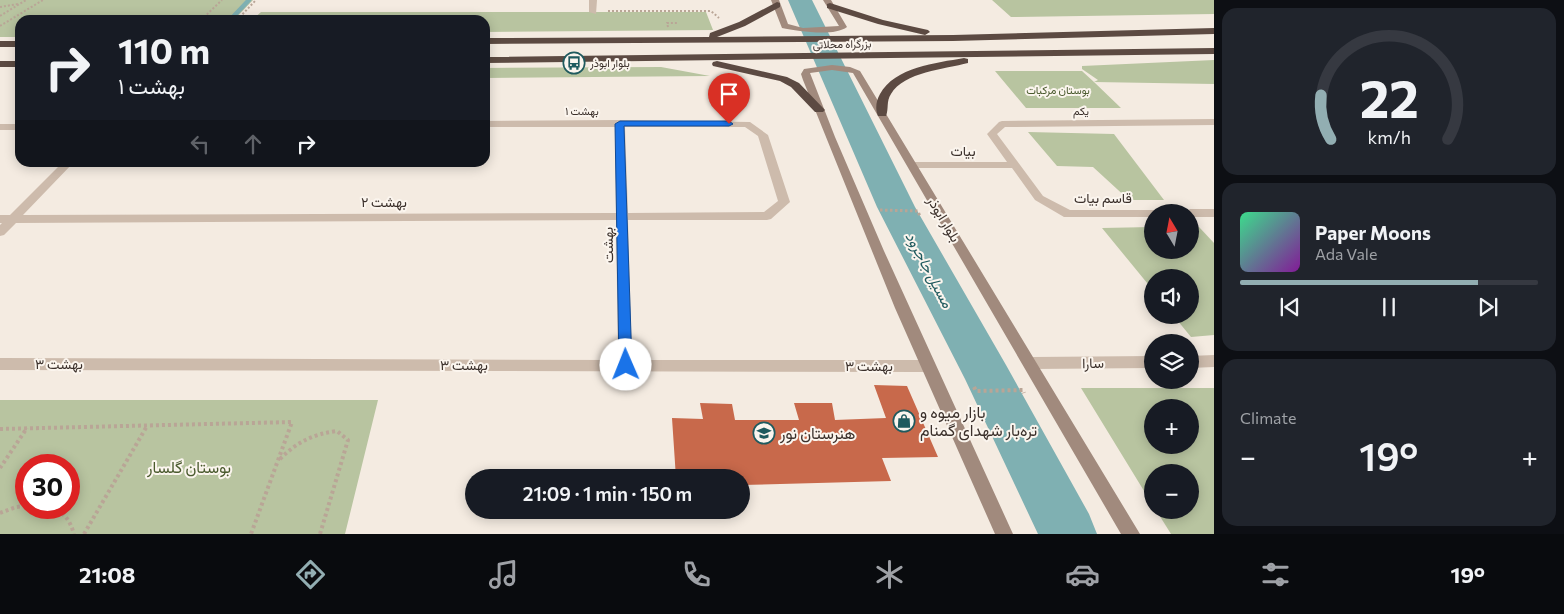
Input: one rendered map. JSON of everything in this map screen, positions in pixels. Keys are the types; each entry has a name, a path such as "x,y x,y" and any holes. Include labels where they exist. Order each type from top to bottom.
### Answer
{"highway":[{"path":"704,39 742,24 776,3"},
{"path":"829,3 881,22 953,38"},
{"path":"1159,33 1214,31"},
{"path":"1159,33 1196,39 1208,48 1200,52"},
{"name":"بزرگراه محلاتی","path":"490,41 704,39 805,34 953,38 1159,33"},
{"path":"0,44 15,44"},
{"name":"بزرگراه محلاتی","path":"490,60 1214,51"},
{"path":"882,114 882,99 888,89 904,77 997,54"},
{"path":"689,58 783,79 795,85 819,110"},
{"path":"0,64 15,64"}],"main road":[{"path":"776,3 785,26 805,34"},
{"path":"828,34 843,27 829,3"},
{"name":"بلوار ابوذر","path":"1004,534 928,366 819,110 805,74 807,71 830,67 856,71 1032,363 1131,534"}],"street":[{"path":"593,0 593,11"},
{"name":"یکم","path":"1014,165 992,134 1002,124 1214,122"},
{"name":"بهشت ۱","path":"490,124 747,124 763,135 784,202 767,216"},
{"name":"بهشت","path":"620,124 626,365"},
{"path":"0,127 15,127"},
{"name":"بیات","path":"912,165 1014,165"},
{"name":"قاسم بیات","path":"1014,165 1039,198 1068,214 1144,213"},
{"path":"0,232 64,167"},
{"path":"1199,213 1214,212"},
{"name":"بهشت ۲","path":"0,219 767,216"},
{"path":"1199,362 1214,361"},
{"name":"سارا","path":"1032,363 1144,362"},
{"name":"بهشت ۳","path":"0,364 928,366"}],"path":[{"path":"0,16 26,0"},
{"path":"18,15 43,0"},
{"path":"206,15 222,0"},
{"path":"242,15 256,0"},
{"path":"0,7 21,3"},
{"path":"209,7 215,7"},
{"path":"593,11 711,11 723,22"},
{"path":"0,26 15,17"},
{"path":"885,211 918,212 920,218"},
{"path":"975,389 1016,391"},
{"path":"0,429 292,422 251,534"},
{"path":"84,534 147,426"},
{"path":"0,468 27,428"},
{"path":"278,461 295,443 319,433 337,432 348,440 320,534"},
{"path":"0,513 15,507"},
{"path":"69,519 74,534"}],"green space":[{"path":"0,0 253,0 239,15 15,15 15,37 0,37"},
{"path":"992,0 1214,0 1214,14 1011,17"},
{"path":"261,12 706,12 713,30 490,32 490,15 258,15"},
{"path":"1214,60 1214,84 1094,82 1098,80 1082,69 1082,66"},
{"path":"661,67 710,76 490,78 490,68"},
{"name":"بوستان مرکبات","path":"995,71 1082,71 1121,108 1026,108"},
{"path":"1028,132 1114,134 1164,200 1129,200 1093,167 1057,166"},
{"path":"1144,227 1144,259 1199,259 1199,227 1214,243 1214,335 1199,336 1199,334 1189,334 1180,324 1199,324 1199,269 1144,269 1144,279 1102,228"},
{"path":"1081,388 1214,388 1214,534 1171,534 1162,519 1199,519 1199,464 1144,464 1144,491"},
{"name":"بوستان گلسار","path":"0,400 378,400 345,534 0,534"}],"building":[{"path":"874,385 907,386 938,457 882,458 891,481 750,485 750,469 675,469 672,418 703,419 700,403 732,404 735,420 799,420 794,403 832,403 835,420 886,418"}],"waterway":[{"path":"235,15 249,0"},
{"name":"مسیل جاجرود","path":"800,0 896,207 989,379 1068,534"}],"place":[{"name":"بلوار ابوذر","path":"574,63"},
{"name":"بازار میوه و تره‌بار شهدای گمنام","path":"904,421"},
{"name":"هنرستان نور","path":"764,433"}],"route":[{"path":"626,365 620,124 729,124"}]}
